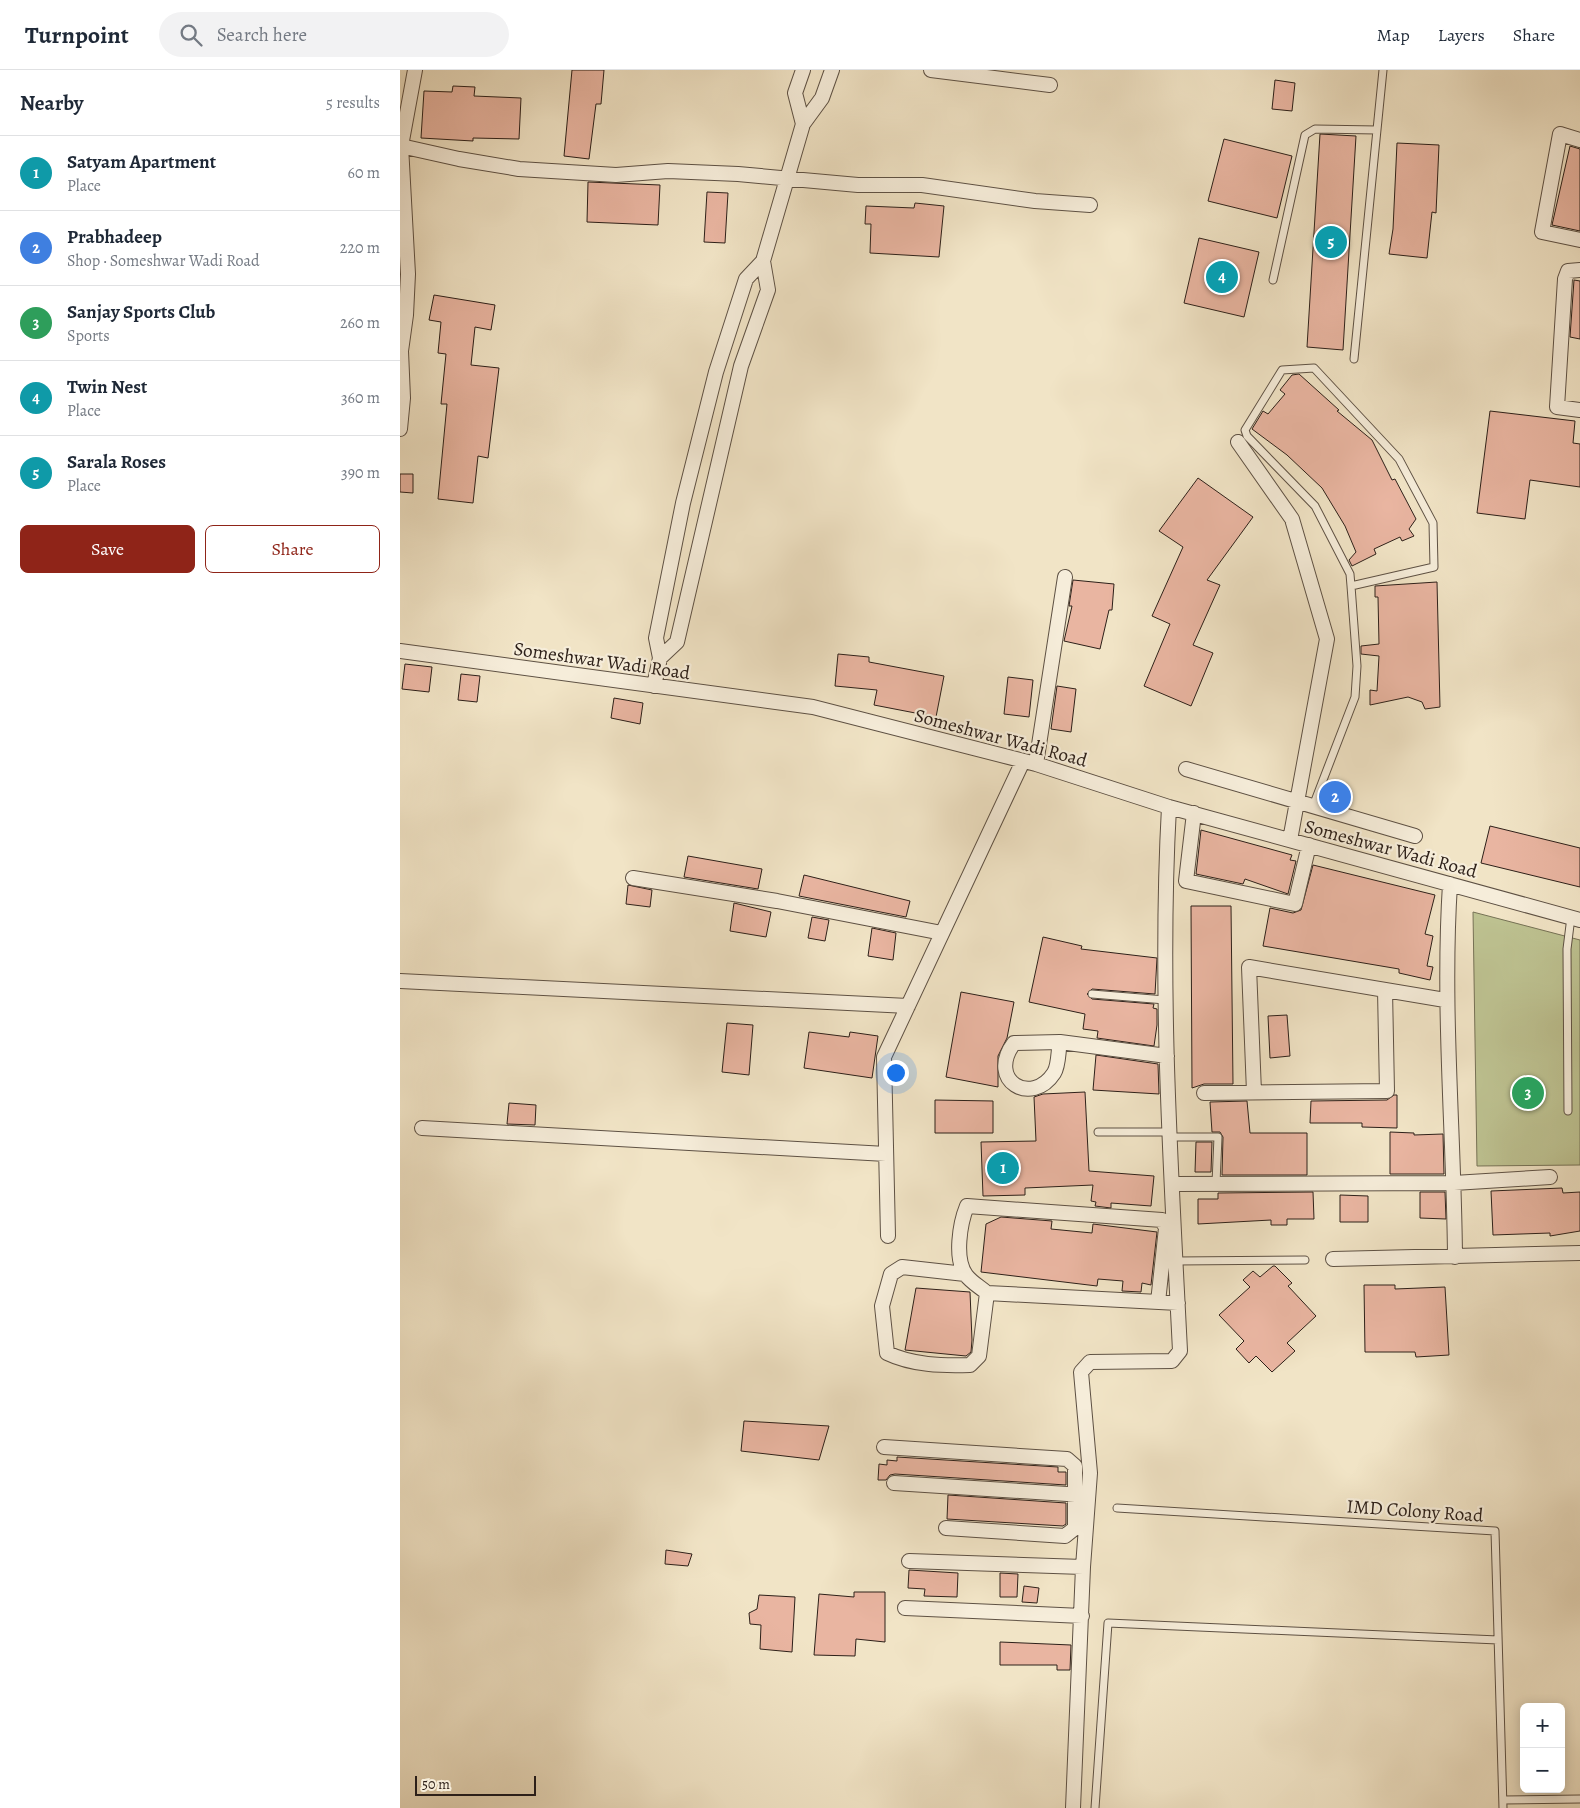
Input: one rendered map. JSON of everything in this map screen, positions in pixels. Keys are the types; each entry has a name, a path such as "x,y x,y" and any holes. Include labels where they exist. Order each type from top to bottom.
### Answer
{"street":[{"path":"400,429 404,398 401,351 406,315 403,289 408,274 402,146 415,70"},
{"path":"803,70 795,93 803,124"},
{"path":"660,658 677,642 741,366 768,290 763,261 787,178 803,124 822,98 832,70"},
{"path":"931,70 1050,85"},
{"path":"1580,140 1560,134 1542,232 1580,240"},
{"path":"402,146 459,159 519,169 616,175 668,171 787,178 858,185 922,185 1008,198 1090,205"},
{"path":"654,686 660,658 656,638 683,504 716,372 746,279 763,261"},
{"path":"1580,270 1568,271 1566,279 1557,407 1580,410"},
{"path":"1238,442 1292,519 1327,639 1290,840"},
{"path":"888,1236 884,1057 942,933 1030,762 1065,577"},
{"name":"Someshwar Wadi Road","path":"400,651 813,707 1030,762 1169,806 1576,918"},
{"path":"1186,769 1415,836"},
{"path":"946,1528 1065,1536 1075,1528 1082,1495 1090,1473 1082,1368 1090,1362 1172,1361 1180,1351 1165,1000 1164,895 1169,806"},
{"path":"1194,813 1186,881 1295,904 1309,845"},
{"path":"634,878 942,933"},
{"path":"1450,884 1446,1000 1454,1182 1455,1257"},
{"path":"1254,1092 1249,967 1446,1000"},
{"path":"400,981 908,1006"},
{"path":"1204,1092 1387,1091 1385,990"},
{"path":"1060,1042 1167,1056"},
{"path":"422,1128 886,1154"},
{"path":"1172,1184 1454,1182 1550,1178"},
{"path":"1158,1302 1166,1228 1162,1220 967,1206 960,1223 960,1258 965,1274 986,1293 1158,1302 1178,1303"},
{"path":"1333,1259 1580,1253"},
{"path":"965,1274 902,1267 891,1274 882,1306 887,1353 903,1361 970,1365 979,1356 986,1293"},
{"path":"884,1447 1067,1459 1075,1466 1082,1495 1083,1567 1073,1808"},
{"path":"894,1483 1082,1495"},
{"path":"909,1561 1083,1567"},
{"path":"905,1608 1082,1616"}],"lane":[{"path":"1354,359 1383,70"},
{"path":"1273,280 1305,135 1315,129 1378,130"},
{"path":"1313,806 1354,696 1357,666 1350,574 1315,506 1247,436 1244,430 1282,370 1314,368 1399,459 1433,523 1434,567 1351,586"},
{"path":"1568,1112 1568,949 1576,918"},
{"path":"1092,994 1165,1000"},
{"path":"1098,1132 1218,1137 1216,1183"},
{"path":"1176,1261 1305,1260"},
{"name":"IMD Colony Road","path":"1117,1508 1495,1531 1503,1808"},
{"path":"1095,1808 1108,1623 1498,1640"},
{"path":"1503,1800 1580,1799"}],"green space":[{"path":"1473,912 1580,940 1580,1165 1477,1166"}],"building":[{"path":"572,70 604,70 601,104 596,104 589,159 564,156"},
{"path":"1275,80 1295,83 1292,111 1272,109"},
{"path":"453,86 475,87 474,96 521,98 519,139 473,138 473,141 421,138 424,91 452,92"},
{"path":"1320,134 1356,136 1343,350 1307,347"},
{"path":"1224,139 1292,156 1277,218 1208,201"},
{"path":"1397,143 1439,145 1436,213 1432,212 1427,258 1389,254 1393,229"},
{"path":"1570,146 1580,149 1580,231 1552,225"},
{"path":"588,182 660,185 658,225 587,222"},
{"path":"707,192 728,193 725,243 704,242"},
{"path":"915,203 944,206 939,257 870,253 871,224 865,224 866,206 914,208"},
{"path":"1199,238 1259,252 1244,317 1184,303"},
{"path":"1574,280 1580,281 1580,339 1570,337"},
{"path":"434,295 495,305 491,330 475,327 471,365 499,368 488,458 478,456 473,503 438,499 447,404 441,404 446,354 438,353 441,322 429,320"},
{"path":"1299,374 1339,410 1337,411 1372,440 1392,480 1395,479 1416,519 1409,529 1414,536 1402,541 1400,537 1374,549 1376,554 1352,566 1349,560 1356,552 1345,526 1322,488 1287,455 1252,429 1263,411 1268,414 1285,394 1280,390 1292,375"},
{"path":"1490,411 1575,421 1573,443 1580,444 1580,487 1530,480 1525,519 1477,513"},
{"path":"400,474 413,474 413,493 400,492"},
{"path":"1198,478 1253,517 1207,580 1220,585 1193,645 1213,653 1191,706 1144,686 1170,624 1152,616 1183,547 1159,531"},
{"path":"1073,580 1114,584 1112,610 1109,610 1100,649 1064,641 1072,606 1069,606"},
{"path":"1437,582 1440,707 1425,709 1422,702 1408,697 1370,705 1370,690 1377,691 1379,656 1361,654 1361,646 1379,644 1378,597 1375,597 1375,586"},
{"path":"838,654 869,657 869,662 944,676 936,717 874,705 877,690 835,686"},
{"path":"405,664 432,667 429,692 402,689"},
{"path":"461,674 480,676 477,702 458,700"},
{"path":"1008,677 1033,680 1029,717 1004,714"},
{"path":"1057,686 1076,689 1071,732 1051,729"},
{"path":"614,698 643,703 640,724 611,718"},
{"path":"1490,826 1580,848 1580,887 1481,863"},
{"path":"1201,830 1292,855 1290,860 1296,861 1288,894 1245,879 1243,884 1196,874"},
{"path":"688,856 762,869 758,889 684,877"},
{"path":"1313,865 1435,895 1425,934 1433,936 1427,966 1433,967 1430,980 1399,973 1399,969 1263,946 1270,908 1293,913 1301,910"},
{"path":"804,875 910,901 906,917 799,896"},
{"path":"628,885 652,890 650,907 626,904"},
{"path":"734,903 771,912 766,937 730,931"},
{"path":"1191,906 1231,906 1233,1084 1204,1084 1192,1088"},
{"path":"812,917 829,920 825,941 808,938"},
{"path":"872,928 896,933 893,960 868,956"},
{"path":"1043,937 1082,946 1081,949 1157,958 1155,994 1092,989 1087,994 1092,999 1154,1004 1153,1008 1157,1009 1157,1025 1154,1046 1097,1038 1098,1031 1083,1029 1085,1014 1029,1002"},
{"path":"961,992 1014,1002 1007,1038 998,1056 998,1087 946,1077"},
{"path":"1287,1015 1290,1056 1270,1058 1268,1016"},
{"path":"727,1023 753,1025 749,1075 722,1072"},
{"path":"809,1032 849,1037 850,1032 878,1036 872,1078 804,1068"},
{"path":"1096,1055 1158,1064 1159,1094 1093,1090"},
{"path":"1085,1092 1089,1171 1154,1176 1151,1206 1111,1203 1111,1208 1095,1206 1096,1202 1091,1201 1093,1185 1025,1188 1025,1195 983,1196 981,1142 1036,1141 1034,1097 1043,1094"},
{"path":"1397,1095 1397,1128 1362,1127 1362,1123 1310,1123 1311,1101 1387,1100"},
{"path":"935,1100 993,1101 993,1133 935,1133"},
{"path":"1247,1101 1250,1133 1307,1133 1307,1175 1222,1175 1223,1137 1220,1132 1212,1132 1210,1102"},
{"path":"509,1103 536,1105 535,1125 507,1124"},
{"path":"1390,1132 1414,1133 1414,1135 1443,1134 1444,1174 1390,1174"},
{"path":"1196,1142 1212,1142 1211,1172 1195,1172"},
{"path":"1562,1188 1563,1193 1580,1192 1580,1231 1550,1236 1550,1233 1493,1235 1491,1191"},
{"path":"1313,1192 1314,1219 1287,1219 1287,1225 1271,1225 1271,1220 1198,1224 1198,1199 1218,1199 1218,1193"},
{"path":"1420,1192 1445,1192 1446,1219 1420,1218"},
{"path":"1340,1195 1368,1196 1368,1222 1340,1222"},
{"path":"1001,1217 1052,1221 1051,1229 1092,1233 1093,1224 1157,1232 1151,1285 1142,1283 1141,1292 1122,1291 1123,1281 1098,1279 1097,1286 981,1272 986,1224"},
{"path":"1273,1266 1292,1283 1288,1286 1316,1316 1287,1343 1295,1351 1272,1372 1256,1356 1249,1363 1236,1349 1244,1341 1219,1315 1250,1287 1243,1280 1253,1271 1260,1277"},
{"path":"1364,1285 1395,1285 1395,1289 1445,1287 1449,1355 1416,1357 1415,1352 1365,1352"},
{"path":"916,1288 970,1292 972,1340 971,1352 966,1356 905,1350"},
{"path":"744,1421 829,1426 819,1460 741,1451"},
{"path":"897,1457 1058,1467 1058,1472 1066,1472 1066,1485 895,1474 890,1475 886,1480 878,1480 879,1464 887,1465 887,1460 897,1461"},
{"path":"948,1495 1066,1503 1066,1524 1063,1526 947,1519"},
{"path":"666,1550 692,1554 688,1566 665,1564"},
{"path":"909,1570 958,1573 957,1597 924,1596 925,1589 908,1588"},
{"path":"1000,1573 1018,1574 1017,1597 1000,1597"},
{"path":"1024,1586 1039,1588 1037,1603 1022,1602"},
{"path":"854,1592 885,1592 885,1642 856,1639 855,1656 814,1655 819,1594 854,1597"},
{"path":"759,1595 795,1597 792,1652 760,1649 761,1625 750,1624 749,1613 757,1609"},
{"path":"1000,1642 1071,1645 1070,1670 1057,1670 1057,1665 1000,1665"}],"place":[{"name":"Sarala Roses","path":"1331,242"},
{"name":"Twin Nest","path":"1222,277"},
{"name":"Prabhadeep","path":"1335,797"},
{"name":"Sanjay Sports Club","path":"1528,1093"},
{"name":"Satyam Apartment","path":"1003,1168"}]}
